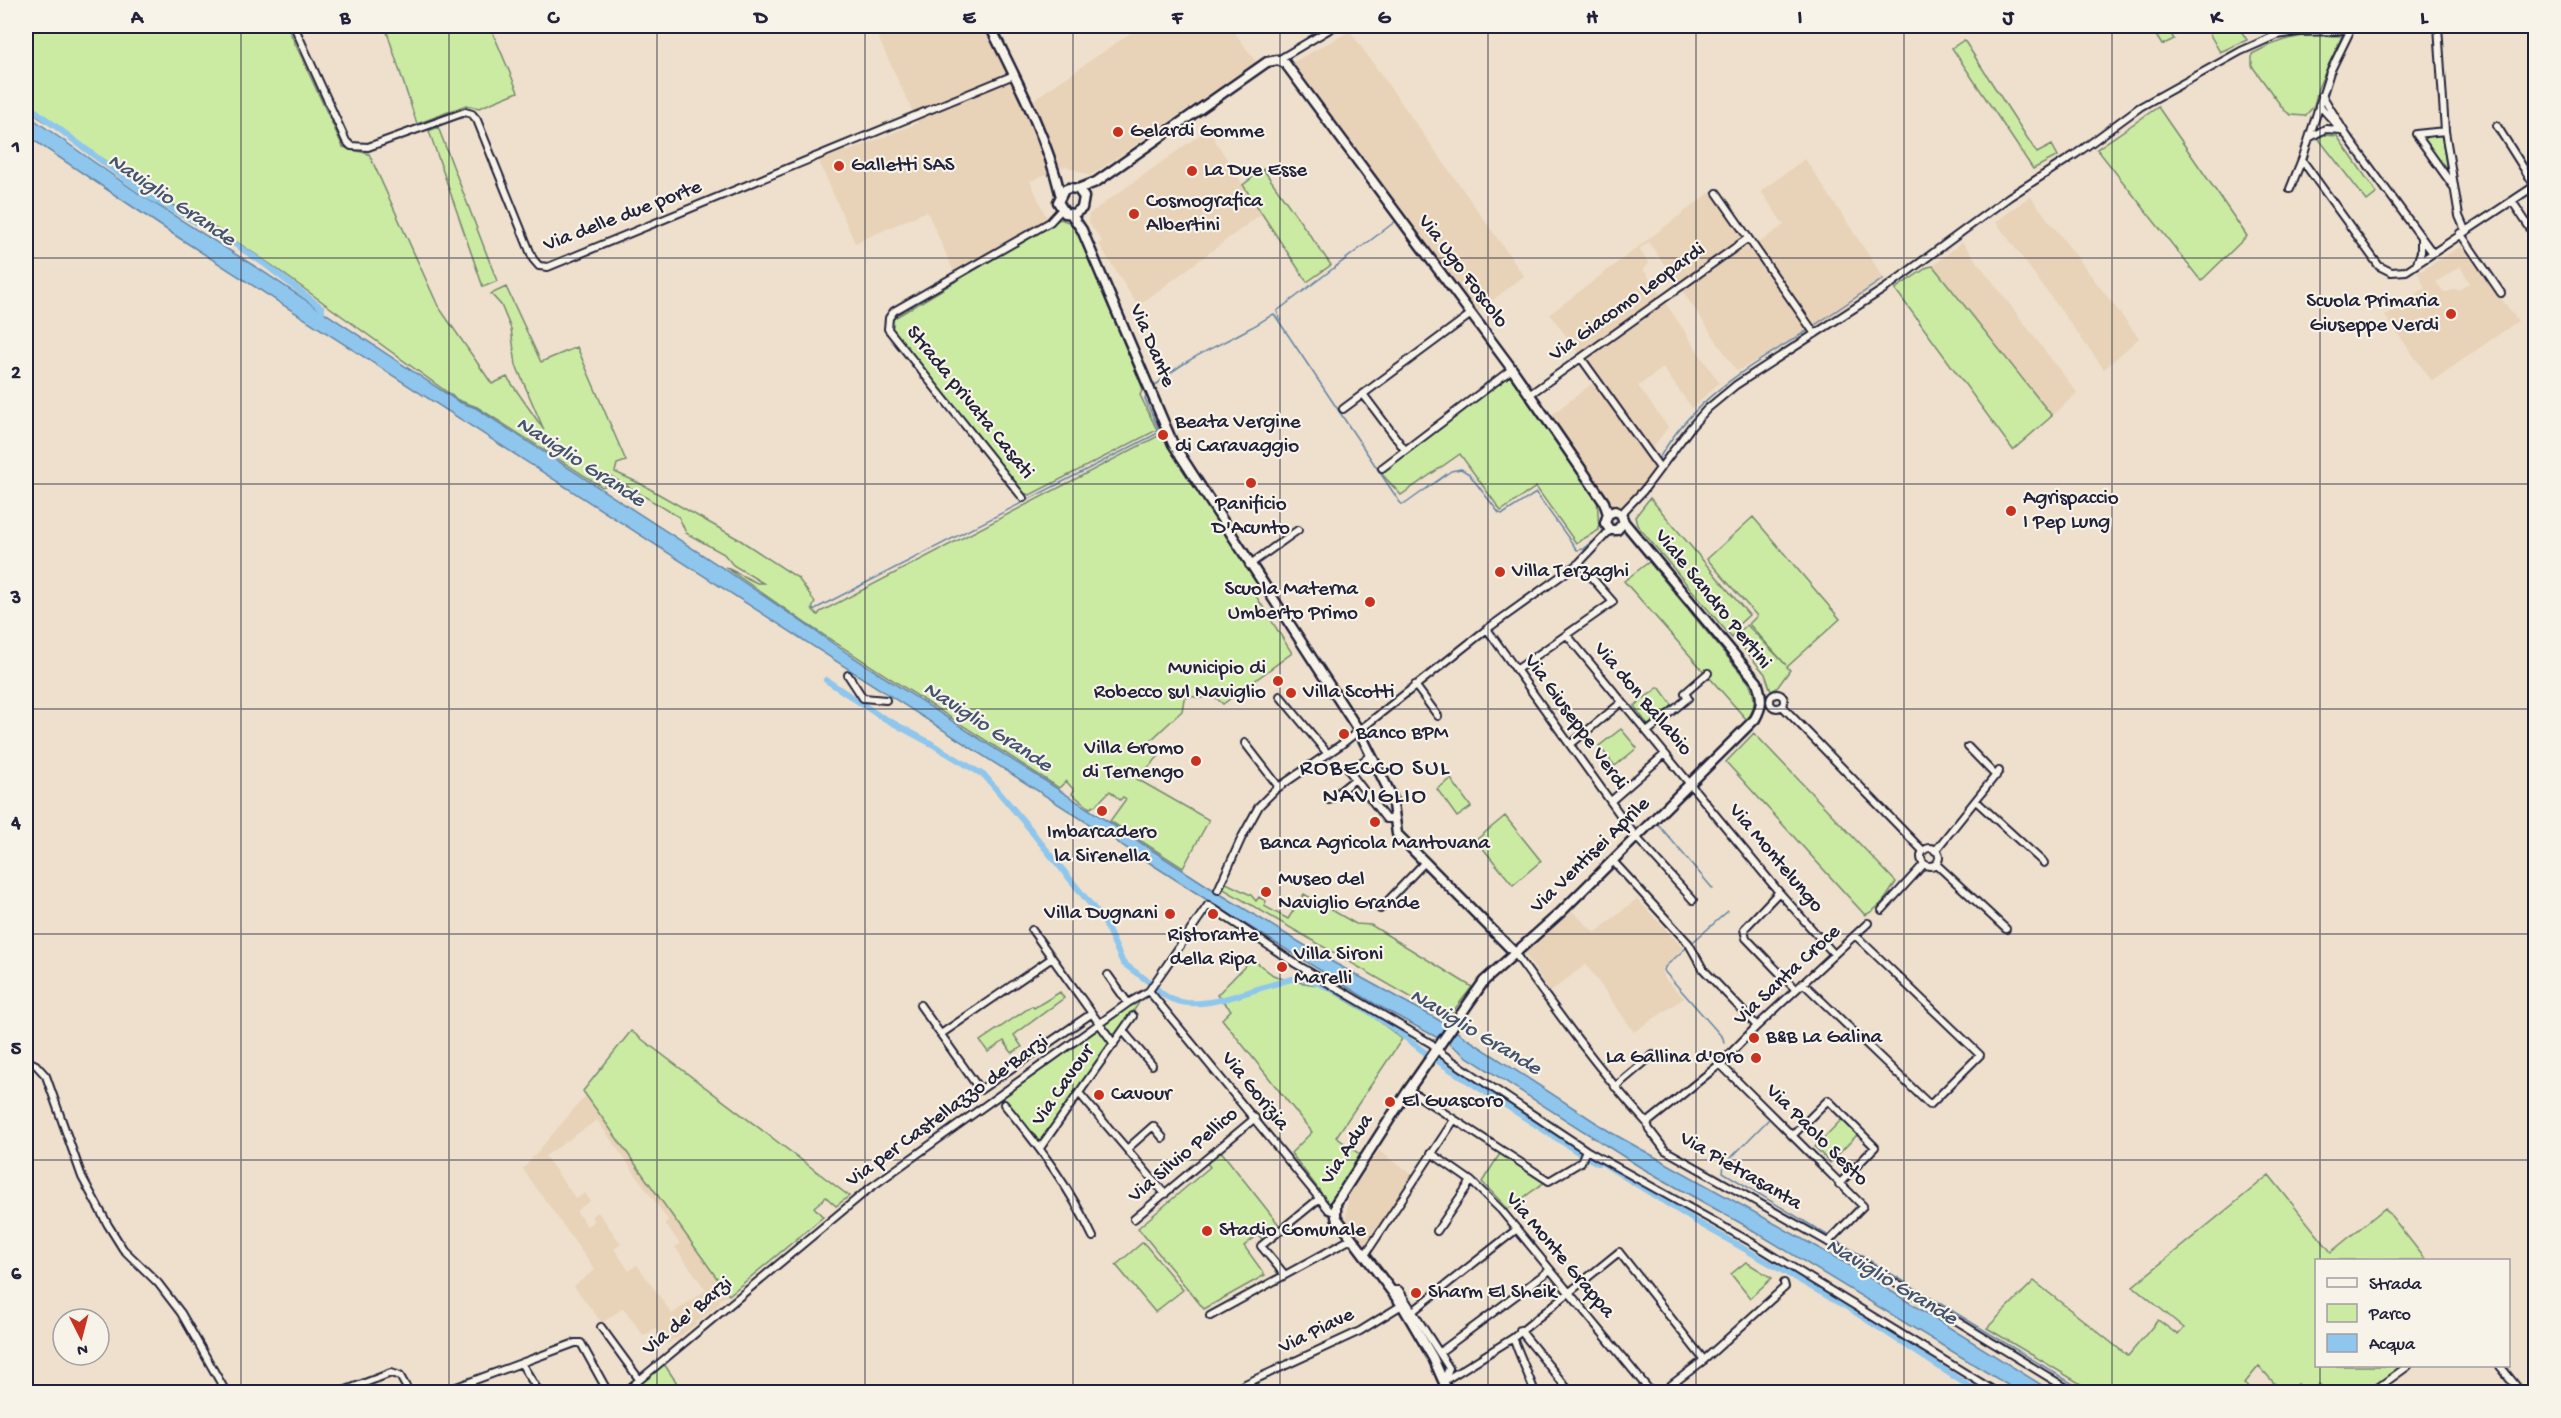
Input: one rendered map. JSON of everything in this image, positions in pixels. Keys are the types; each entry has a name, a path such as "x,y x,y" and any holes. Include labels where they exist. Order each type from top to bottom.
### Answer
{"main road":[{"path":"990,26 1014,75 1055,172 1061,210 1071,214 1081,210 1085,200 1102,178"},
{"path":"1060,193 1102,178 1267,62 1278,60"},
{"name":"Via Ugo Foscolo","path":"1278,60 1285,63 1512,369 1604,502 1608,514"},
{"path":"1055,172 1085,200"},
{"name":"Via Dante","path":"1071,214 1082,230 1173,444 1359,731 1392,797 1395,831 1424,863"},
{"path":"1615,511 1623,518 1617,530 1610,530 1605,523 1608,514 1615,511"},
{"name":"Viale Sandro Pertini","path":"1623,518 1757,682 1766,702 1755,720 1692,785"},
{"name":"Via Ventisei Aprile","path":"1454,1024 1484,981 1560,913 1612,860 1692,785"},
{"path":"1424,863 1514,952"},
{"path":"1499,966 1504,953 1500,940"},
{"name":"Via Adua","path":"1334,1212 1336,1203 1454,1024"},
{"path":"1334,1212 1351,1239 1402,1305 1420,1334 1448,1392"}],"street":[{"name":"Via delle due porte","path":"294,26 346,141 351,146 368,147 465,112 472,114 477,120 533,259 539,266 548,267 1014,75"},
{"path":"1278,60 1335,26"},
{"path":"1623,518 1691,427 1720,397 1927,259 2012,194 2076,154 2131,113 2161,94 2241,51 2277,35 2367,26"},
{"path":"2438,26 2445,131 2459,216 2463,232 2501,293"},
{"path":"2484,26 2504,29 2535,27"},
{"path":"2290,189 2302,160 2330,72 2351,29"},
{"path":"2322,95 2344,132 2432,252"},
{"path":"2319,105 2344,132"},
{"path":"2302,160 2379,266 2397,273 2414,265 2535,186 2497,126"},
{"path":"2309,138 2321,130 2344,132"},
{"path":"2445,131 2416,134 2454,186"},
{"path":"1717,193 1815,334"},
{"path":"2512,201 2535,237"},
{"name":"Strada privata Casati","path":"1023,498 888,329 888,323 894,311 1050,222 1061,210"},
{"path":"2414,265 2421,252 2421,237"},
{"name":"Via Giacomo Leopardi","path":"1529,395 1747,239"},
{"path":"1343,409 1471,314"},
{"path":"1581,358 1660,468"},
{"path":"1382,468 1512,369"},
{"path":"1363,394 1405,450"},
{"path":"1250,565 1298,530"},
{"path":"1218,890 1259,806 1279,787 1359,731 1487,629 1579,564 1610,530"},
{"path":"1516,670 1613,602 1579,564"},
{"name":"Via Giuseppe Verdi","path":"1487,629 1636,837 1693,900"},
{"name":"Via don Ballabio","path":"1567,635 1692,785"},
{"path":"1647,732 1688,698 1685,693 1708,673"},
{"path":"848,675 861,701 886,700"},
{"path":"1415,685 1437,716"},
{"path":"1779,694 1783,698 1782,706 1776,708 1766,702 1772,696 1779,694"},
{"path":"1280,696 1328,754"},
{"path":"1571,744 1622,702"},
{"path":"1782,706 1923,851"},
{"path":"1245,743 1279,787"},
{"path":"1935,850 1998,774 1968,747"},
{"path":"1611,801 1665,754"},
{"path":"1370,756 1348,771 1386,819 1395,819"},
{"path":"1329,800 1355,779"},
{"name":"Via Montelungo","path":"1692,785 1779,892 1834,954"},
{"path":"1976,801 2044,863"},
{"path":"1924,864 1921,856 1923,851 1930,848 1938,855 1936,864"},
{"path":"1612,860 1689,944 1703,969 1756,1026"},
{"path":"1380,909 1424,863"},
{"path":"1924,864 1931,866 1936,864"},
{"path":"1882,910 1924,864"},
{"path":"1936,864 2006,929"},
{"path":"1779,892 1744,929 1746,938 1796,989"},
{"path":"1149,992 1208,906 1296,964 1439,1046 1585,1153 1751,1242 1996,1392"},
{"name":"Via Santa Croce","path":"1647,1123 1720,1065 1756,1026 1868,923"},
{"name":"Via Cavour","path":"1032,930 1114,1044"},
{"path":"1803,983 1930,1105 1980,1055 1855,935"},
{"path":"1524,944 1521,952 1524,966"},
{"name":"Via Pietrasanta","path":"1514,952 1615,1088 1647,1123 1648,1129 1665,1150 1828,1242 2073,1392"},
{"path":"941,1034 1052,958"},
{"path":"1108,975 1128,1003"},
{"name":"Via per Castellazzo de'Barzi","path":"773,1267 870,1188 1098,1024 1128,1003 1149,992"},
{"name":"Via Gorizia","path":"1149,992 1334,1212"},
{"path":"920,1005 980,1090 1091,1014"},
{"name":"Via Cavour","path":"1040,1148 1133,1016"},
{"path":"1123,1031 1152,1065"},
{"path":"1615,1088 1653,1055"},
{"path":"26,1060 41,1069 46,1076 82,1177 118,1242 158,1283 181,1313 226,1392"},
{"name":"Via Paolo Sesto","path":"1720,1065 1863,1206 1828,1242"},
{"path":"1409,1090 1549,1181 1581,1162 1585,1153"},
{"path":"1079,1093 1165,1194"},
{"path":"1792,1136 1828,1100 1875,1147 1839,1184"},
{"path":"1004,1104 1040,1148 1078,1206 1093,1237"},
{"name":"Via Silvio Pellico","path":"1134,1219 1255,1118"},
{"path":"1365,1255 1454,1120"},
{"path":"1126,1149 1153,1126 1163,1138"},
{"name":"Via Monte Grappa","path":"1431,1153 1472,1181 1516,1229 1651,1392"},
{"path":"1437,1231 1472,1181"},
{"path":"1285,1275 1261,1246 1320,1198"},
{"path":"1413,1311 1516,1229"},
{"path":"1210,1316 1351,1239"},
{"path":"1444,1381 1513,1338 1520,1330 1619,1252 1704,1360"},
{"name":"Via de' Barzi","path":"625,1392 773,1267"},
{"path":"1440,1352 1550,1270"},
{"path":"1662,1392 1704,1360 1785,1287 1784,1283"},
{"path":"1392,1290 1399,1290 1449,1368 1459,1372"},
{"name":"Via Piave","path":"1243,1385 1360,1331 1402,1305"},
{"path":"601,1327 639,1379"},
{"path":"1520,1330 1570,1392"},
{"path":"1513,1338 1535,1392"},
{"path":"443,1392 575,1343 581,1343 608,1392"},
{"path":"521,1363 539,1392"},
{"path":"2372,1392 2405,1367"},
{"path":"2501,1367 2520,1392"},
{"path":"1444,1381 1449,1368"},
{"path":"341,1392 391,1373 400,1376 409,1392"}],"shaded area":[{"path":"873,26 987,26 1023,107 1141,26 1230,26 1256,62 1090,176 1066,166 1030,181 1047,219 1044,224 955,274 927,211 855,243 818,159 844,148 847,152 918,123"},
{"path":"1350,31 1524,276 1476,313 1292,63"},
{"path":"1208,129 1261,214 1138,306 1099,244 1102,241 1088,221 1089,214"},
{"path":"1805,159 1885,280 1805,334 1737,371 1649,242 1639,249 1649,264 1643,269 1719,383 1692,408 1663,368 1638,386 1668,427 1647,456 1655,467 1624,508 1617,509 1549,417 1598,379 1550,314 1712,191 1749,250 1784,225 1761,191"},
{"path":"2030,196 2139,338 2104,369 1996,222"},
{"path":"1962,242 2077,393 2052,416 1933,266"},
{"name":"Scuola Primaria Giuseppe Verdi","path":"2461,246 2518,321 2432,381 2385,316 2425,288 2418,273","holes":["2460,266 2470,283 2458,291 2456,289 2444,293 2436,282"]},
{"path":"1637,899 1683,948 1661,970 1664,978 1684,998 1634,1032 1586,964 1550,992 1525,954 1527,947 1571,910 1595,933"},
{"path":"586,1095 729,1295 720,1299 720,1303 676,1340 673,1339 668,1344 655,1328 644,1336 623,1308 602,1323 574,1286 595,1270 523,1169","holes":["597,1120 668,1220 665,1223 680,1244 675,1247 706,1290 672,1314 637,1265 629,1271 614,1249 621,1244 598,1212 591,1216 594,1221 587,1226 576,1211 590,1201 585,1193 576,1199 545,1156"]},
{"path":"1379,1151 1417,1178 1368,1251 1350,1228 1346,1218 1347,1208 1349,1194"}],"green space":[{"path":"26,26 287,26 343,147 369,154 438,306 492,384 507,377 544,430 516,365 511,329 501,305 491,294 506,287 541,362 577,347 626,461 617,464 615,472 641,484 740,540 798,578 815,602 812,609 818,615 1162,434 1264,591 1256,596 1292,653 1223,704 1214,696 1200,698 1190,696 1184,699 1182,711 1149,742 1158,757 1137,779 1209,820 1183,868 1110,821 1126,799 1123,797 1120,800 1110,791 1090,808 1072,794 1074,790 1066,781 1059,788 808,625 725,567 757,583 763,583 733,565 724,554 686,533 679,517 607,474 604,479 607,485 602,487 477,407 458,400 270,264 220,231 183,212 26,109"},
{"path":"385,26 490,26 518,92 479,108 466,105 417,124"},
{"path":"2150,26 2186,26 2171,34 2174,39 2162,45"},
{"path":"2205,26 2238,26 2247,40 2220,52"},
{"path":"2308,35 2342,36 2318,88 2314,106 2305,116 2291,115 2284,110 2252,66 2252,54 2279,42"},
{"path":"1964,40 2037,153 2052,145 2058,156 2033,169 1952,48"},
{"path":"2158,107 2247,236 2201,281 2097,149"},
{"path":"438,127 497,281 483,287 429,131"},
{"path":"2441,134 2446,172 2424,141 2427,136"},
{"path":"2324,135 2337,136 2377,193 2367,201 2318,138"},
{"path":"1263,169 1331,265 1307,282 1243,185"},
{"path":"1060,219 1074,224 1143,389 1140,395 1157,430 1030,495 1023,493 892,329 891,320"},
{"path":"1933,266 2052,416 2013,450 1895,289"},
{"path":"1510,376 1597,497 1599,530 1576,543 1536,487 1501,511 1460,454 1401,495 1381,473"},
{"path":"1650,498 1749,615 1737,626 1732,638 1637,525 1635,517"},
{"path":"1753,517 1840,619 1787,667 1790,670 1777,688 1771,691 1765,674 1740,644 1741,630 1747,625 1786,665 1749,624 1757,616 1707,559"},
{"path":"1649,562 1749,683 1754,702 1747,720 1624,581"},
{"path":"1659,687 1673,706 1648,725 1634,706"},
{"path":"1621,729 1637,748 1615,766 1599,746"},
{"path":"1754,733 1896,882 1883,901 1871,912 1865,915 1726,762"},
{"path":"1451,779 1471,807 1457,817 1437,789"},
{"path":"1505,816 1541,861 1513,885 1476,840"},
{"path":"1222,881 1251,895 1256,901 1259,897 1266,901 1264,906 1288,919 1304,894 1356,924 1371,925 1472,987 1451,1014 1445,1017 1220,887"},
{"path":"1252,959 1273,975 1286,980 1323,986 1371,1015 1402,1039 1336,1137 1362,1156 1331,1206 1291,1153 1312,1132 1222,1019 1231,1010 1217,995"},
{"path":"1060,992 1064,998 1014,1035 1022,1047 1012,1053 1004,1041 988,1052 980,1041 1032,1006 1034,1008"},
{"path":"1140,1001 1114,1041 1101,1026 1135,1002"},
{"path":"1098,1028 1112,1044 1040,1146 1002,1096"},
{"path":"631,1031 849,1196 836,1206 826,1197 814,1207 823,1217 729,1295 583,1091"},
{"path":"1842,1119 1858,1134 1830,1163 1815,1147"},
{"name":"Stadio Comunale","path":"1220,1150 1280,1226 1263,1240 1258,1235 1244,1246 1265,1275 1204,1309 1138,1228 1210,1167 1206,1162"},
{"path":"1501,1152 1546,1181 1508,1209 1482,1182"},
{"path":"2269,1175 2331,1252 2385,1208 2425,1259 2315,1259 2315,1367 2401,1367 2367,1392 2328,1392 2319,1384 2309,1392 2298,1384 2288,1392 2282,1392 2259,1366 2244,1384 2254,1392 2094,1392 1987,1328 2034,1281 2128,1356 2158,1320 2178,1335 2184,1328 2133,1286"},
{"path":"1143,1242 1183,1290 1155,1312 1116,1265"},
{"path":"1746,1262 1772,1278 1750,1298 1731,1274"},
{"path":"664,1364 683,1392 631,1392 631,1391"}],"water":[{"path":"26,114 138,193 259,269 459,402 476,408 723,568 850,655 1220,894 1329,960 1437,1019 1612,1133 1849,1265 2053,1392 2019,1392 1744,1225 1640,1167 1467,1057 1440,1037 1436,1037 1375,1004 1232,916 176,236 26,135"}],"waterway":[{"name":"Naviglio Grande","path":"26,104 148,196 229,240 266,265 322,308 321,318"},
{"path":"1280,320 1277,311 1396,221"},
{"path":"1815,325 1883,279"},
{"path":"1154,387 1188,361 1274,314 1401,504 1405,504 1451,471 1461,469 1469,474 1499,513 1503,514 1536,493 1577,550 1584,549 1591,542"},
{"path":"1658,460 1672,438 1705,401 1743,371 1807,331"},
{"path":"813,610 1158,433 1159,430 1145,399 1146,395"},
{"path":"826,680 859,702"},
{"path":"862,704 878,715"},
{"path":"882,717 932,744"},
{"path":"935,746 985,776 1031,830"},
{"path":"1651,817 1678,790"},
{"path":"1657,823 1713,889"},
{"path":"1032,832 1104,921 1123,963 1138,974"},
{"path":"1694,941 1728,911"},
{"path":"1687,947 1665,967 1664,971 1723,1038 1724,1043"},
{"path":"1141,976 1152,984"},
{"path":"1156,988 1168,998 1198,1003 1231,997 1288,980 1305,979 1352,1000 1427,1054"},
{"path":"1436,1060 1581,1154 1598,1163 1601,1162 1697,1222 1852,1310 1978,1392"},
{"name":"Naviglio Grande","path":"1768,1120 1724,1165 1723,1172 1827,1235"},
{"name":"Naviglio Grande","path":"1839,1242 2086,1392"}],"place":[{"name":"Gelardi Gomme","path":"1118,132"},
{"name":"Galletti SAS","path":"839,166"},
{"name":"La Due Esse","path":"1192,171"},
{"name":"Cosmografica Albertini","path":"1134,214"},
{"name":"Scuola Primaria Giuseppe Verdi","path":"2451,314"},
{"name":"Beata Vergine di Caravaggio","path":"1163,435"},
{"name":"Panificio D'Acunto","path":"1251,483"},
{"name":"Agrispaccio I Pep Lung","path":"2011,511"},
{"name":"Villa Terzaghi","path":"1500,572"},
{"name":"Scuola Materna Umberto Primo","path":"1370,602"},
{"name":"Municipio di Robecco sul Naviglio","path":"1278,681"},
{"name":"Villa Scotti","path":"1291,693"},
{"name":"Banco BPM","path":"1344,734"},
{"name":"Villa Gromo di Ternengo","path":"1196,761"},
{"name":"Imbarcadero la Sirenella","path":"1102,811"},
{"name":"Banca Agricola Mantovana","path":"1375,822"},
{"name":"Museo del Naviglio Grande","path":"1266,892"},
{"name":"Villa Dugnani","path":"1170,914"},
{"name":"Ristorante della Ripa","path":"1213,914"},
{"name":"Villa Sironi Marelli","path":"1282,967"},
{"name":"B&B La Galina","path":"1754,1038"},
{"name":"La Gallina d'Oro","path":"1756,1058"},
{"name":"Cavour","path":"1099,1095"},
{"name":"El Guascoro","path":"1390,1102"},
{"name":"Stadio Comunale","path":"1207,1231"},
{"name":"Sharm El Sheik","path":"1416,1293"}],"district":[{"name":"ROBECCO SUL NAVIGLIO","path":"1375,783"}]}
